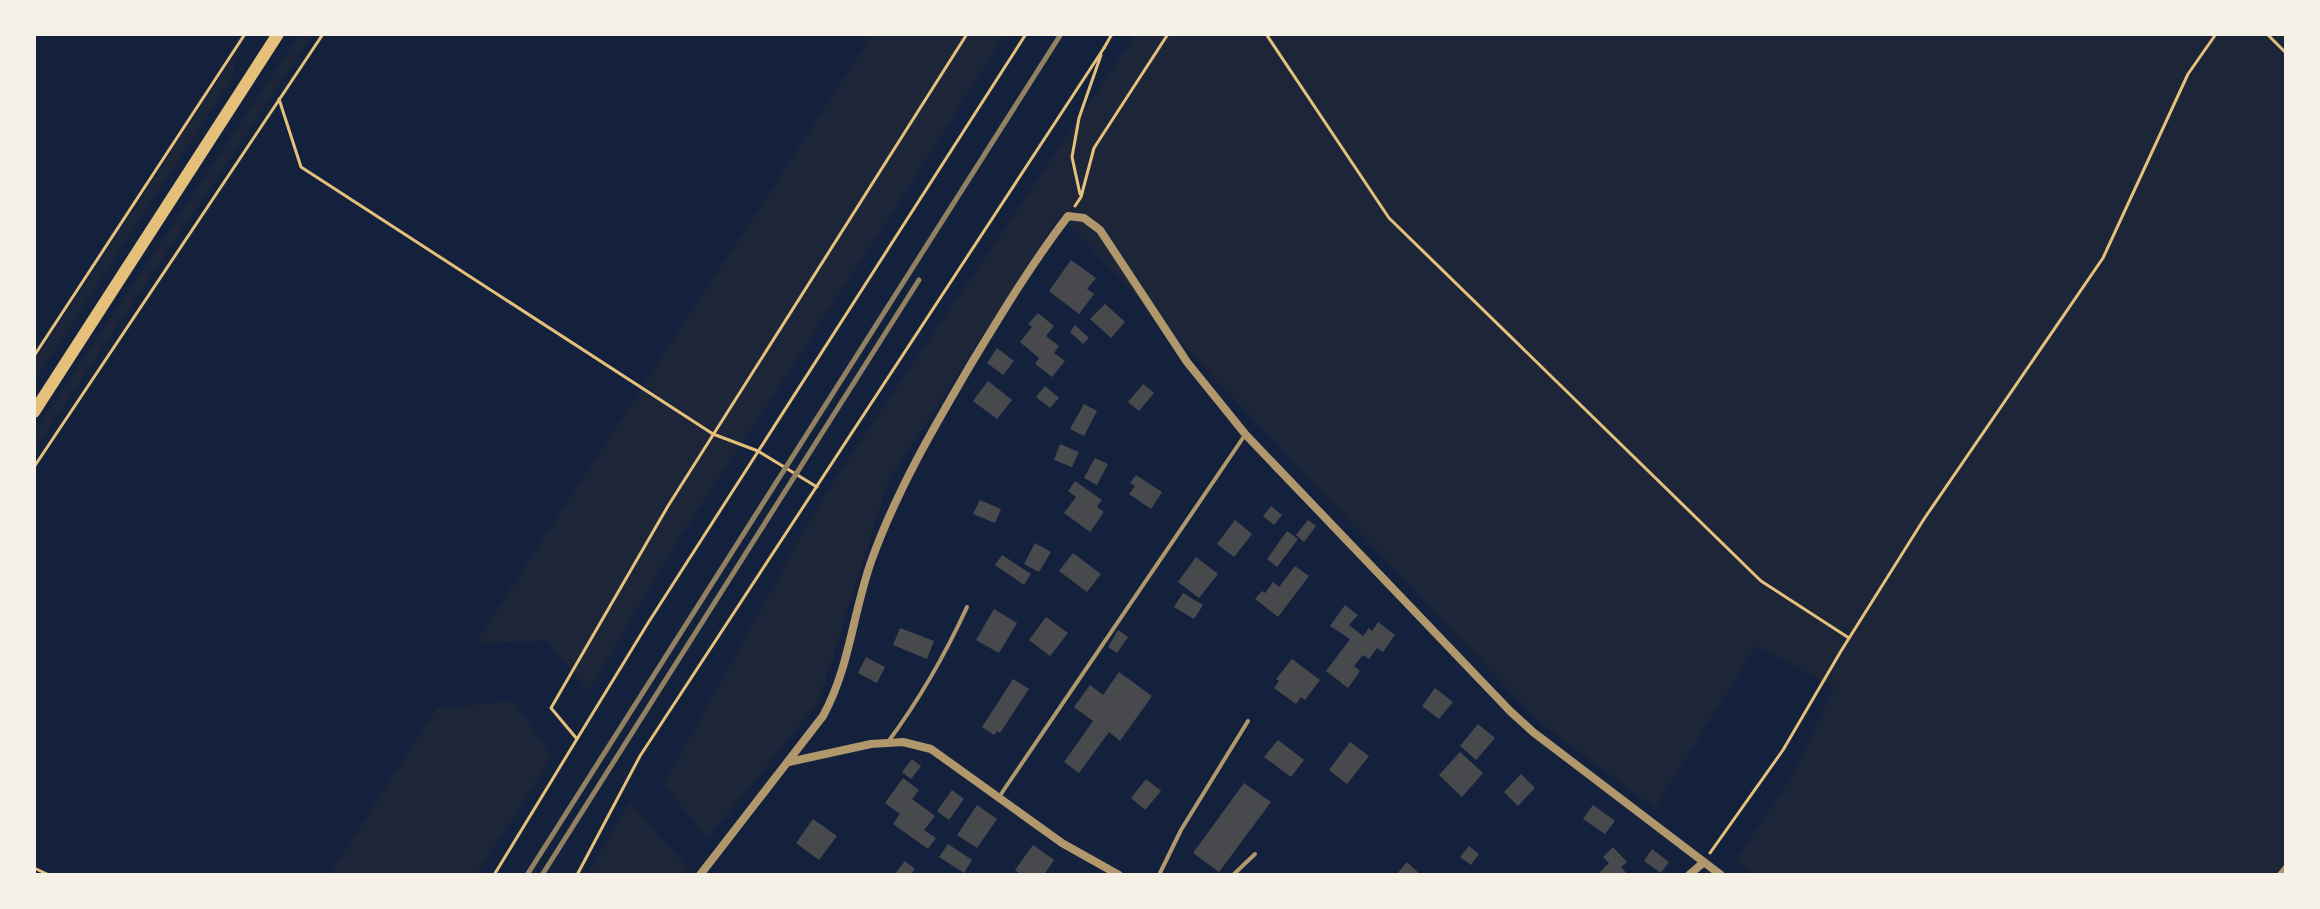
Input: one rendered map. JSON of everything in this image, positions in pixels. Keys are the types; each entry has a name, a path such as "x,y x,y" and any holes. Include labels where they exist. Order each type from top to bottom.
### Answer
{"main road":[{"path":"34,412 278,34"}],"street":[{"path":"700,875 789,762 836,693 871,562 890,512 909,473 986,340 1040,252 1068,216 1084,218 1100,230 1187,362 1246,435 1522,721 1545,742 1721,875"},
{"path":"789,762 871,744 903,742 931,749 1062,843 1119,875"},
{"path":"1689,875 1704,862"},
{"path":"2281,875 2286,869"}],"lane":[{"path":"999,797 1246,435"},
{"path":"886,743 907,716 950,644 967,607"},
{"path":"1159,875 1181,830 1248,721"},
{"path":"1233,875 1255,854"}],"path":[{"path":"34,356 245,34"},
{"path":"34,467 323,34"},
{"path":"577,739 551,708 668,506 967,34"},
{"path":"494,875 656,610 1026,34"},
{"path":"577,875 640,756 1112,34"},
{"path":"1068,216 1081,197 1094,148 1168,34"},
{"path":"1266,34 1389,218 1761,581 1849,638"},
{"path":"1704,862 1783,750 1924,519 2103,258 2188,74 2216,34"},
{"path":"2267,34 2286,53"},
{"path":"1081,197 1072,157 1079,118 1104,48"},
{"path":"279,99 301,167 713,434 758,451 817,487"},
{"path":"34,868 49,875"}],"shaded area":[{"path":"300,34 313,34 34,451 34,432"},
{"path":"873,34 1005,34 674,547 589,691 546,641 475,643"},
{"path":"1136,34 2286,34 2286,875 1755,875 1735,862 1792,777 1834,687 1756,646 1655,808 1540,723 1060,215 888,482 818,703 707,839 664,784 824,495"},
{"path":"240,47 229,83 34,381 34,362"},
{"path":"514,701 552,757 476,875 329,875 437,708"},
{"path":"630,802 688,868 682,875 587,875"}],"building":[{"path":"1071,260 1096,278 1087,289 1094,294 1079,314 1049,291"},
{"path":"1105,304 1125,322 1111,338 1090,319"},
{"path":"1038,313 1054,326 1046,336 1059,346 1054,353 1065,361 1052,377 1035,364 1039,358 1020,342 1032,327 1028,324"},
{"path":"1075,325 1089,338 1083,344 1070,332"},
{"path":"997,348 1014,361 1003,375 987,363"},
{"path":"988,381 1012,400 997,419 973,401"},
{"path":"1143,384 1154,393 1139,411 1128,402"},
{"path":"1045,386 1059,398 1050,408 1036,397"},
{"path":"1084,404 1097,411 1084,436 1070,429"},
{"path":"1060,444 1079,452 1072,467 1054,460"},
{"path":"1095,458 1108,464 1097,485 1084,478"},
{"path":"1136,475 1162,492 1151,509 1129,494 1135,486 1130,483"},
{"path":"1075,481 1102,500 1097,507 1104,512 1090,532 1064,513 1076,497 1068,491"},
{"path":"980,500 1001,509 995,523 973,514"},
{"path":"1271,506 1282,515 1274,525 1263,516"},
{"path":"1235,520 1252,534 1234,557 1217,544"},
{"path":"1308,520 1316,526 1304,542 1296,535"},
{"path":"1287,531 1298,539 1277,567 1267,559"},
{"path":"1035,543 1051,552 1039,572 1024,564"},
{"path":"1073,553 1101,574 1087,592 1059,571"},
{"path":"1002,555 1031,574 1024,585 995,565"},
{"path":"1196,557 1218,574 1199,598 1178,582"},
{"path":"1295,566 1309,576 1278,617 1255,599 1262,591 1265,593 1273,582 1279,587"},
{"path":"1183,593 1203,605 1194,619 1174,607"},
{"path":"1345,605 1358,615 1349,625 1363,636 1369,628 1372,631 1378,622 1395,635 1383,652 1377,648 1369,659 1363,655 1354,666 1360,671 1348,688 1326,671 1350,639 1330,626"},
{"path":"994,609 1017,623 999,653 976,640"},
{"path":"1046,617 1068,633 1050,656 1029,640"},
{"path":"900,628 934,641 927,659 893,645"},
{"path":"1118,630 1128,637 1117,653 1108,647"},
{"path":"866,657 885,667 877,683 858,673"},
{"path":"1292,659 1320,680 1305,700 1301,697 1296,704 1274,688 1279,681 1276,679"},
{"path":"1119,672 1152,696 1120,741 1109,732 1079,773 1064,762 1093,721 1074,707 1090,685 1103,695"},
{"path":"1013,679 1029,689 1000,733 997,731 994,735 982,727"},
{"path":"1435,688 1453,702 1439,719 1422,706"},
{"path":"1478,724 1495,738 1476,760 1460,746"},
{"path":"1278,740 1304,760 1291,777 1264,757"},
{"path":"1350,742 1369,756 1347,784 1329,770"},
{"path":"1460,752 1483,773 1462,797 1439,775"},
{"path":"912,759 921,766 911,779 902,772"},
{"path":"1521,774 1535,788 1518,806 1504,792"},
{"path":"903,778 919,790 912,799 935,816 924,830 936,838 928,849 893,824 900,814 885,803"},
{"path":"1146,779 1161,791 1145,810 1131,798"},
{"path":"1244,783 1271,802 1219,872 1193,853"},
{"path":"952,790 964,799 949,820 937,811"},
{"path":"977,805 997,819 977,848 957,835"},
{"path":"1593,805 1615,821 1605,834 1583,819"},
{"path":"813,819 837,836 819,860 796,843"},
{"path":"948,844 972,860 964,873 939,857"},
{"path":"1033,845 1054,860 1044,875 1021,875 1015,870"},
{"path":"1469,846 1479,854 1471,865 1460,857"},
{"path":"1613,847 1627,862 1621,867 1628,875 1597,875 1609,863 1603,857"},
{"path":"1652,849 1669,862 1661,873 1644,861"},
{"path":"905,861 915,869 910,875 894,875"},
{"path":"1407,862 1421,875 1396,875"}],"railway":[{"path":"527,875 1061,34"},
{"path":"542,875 919,280"}]}
